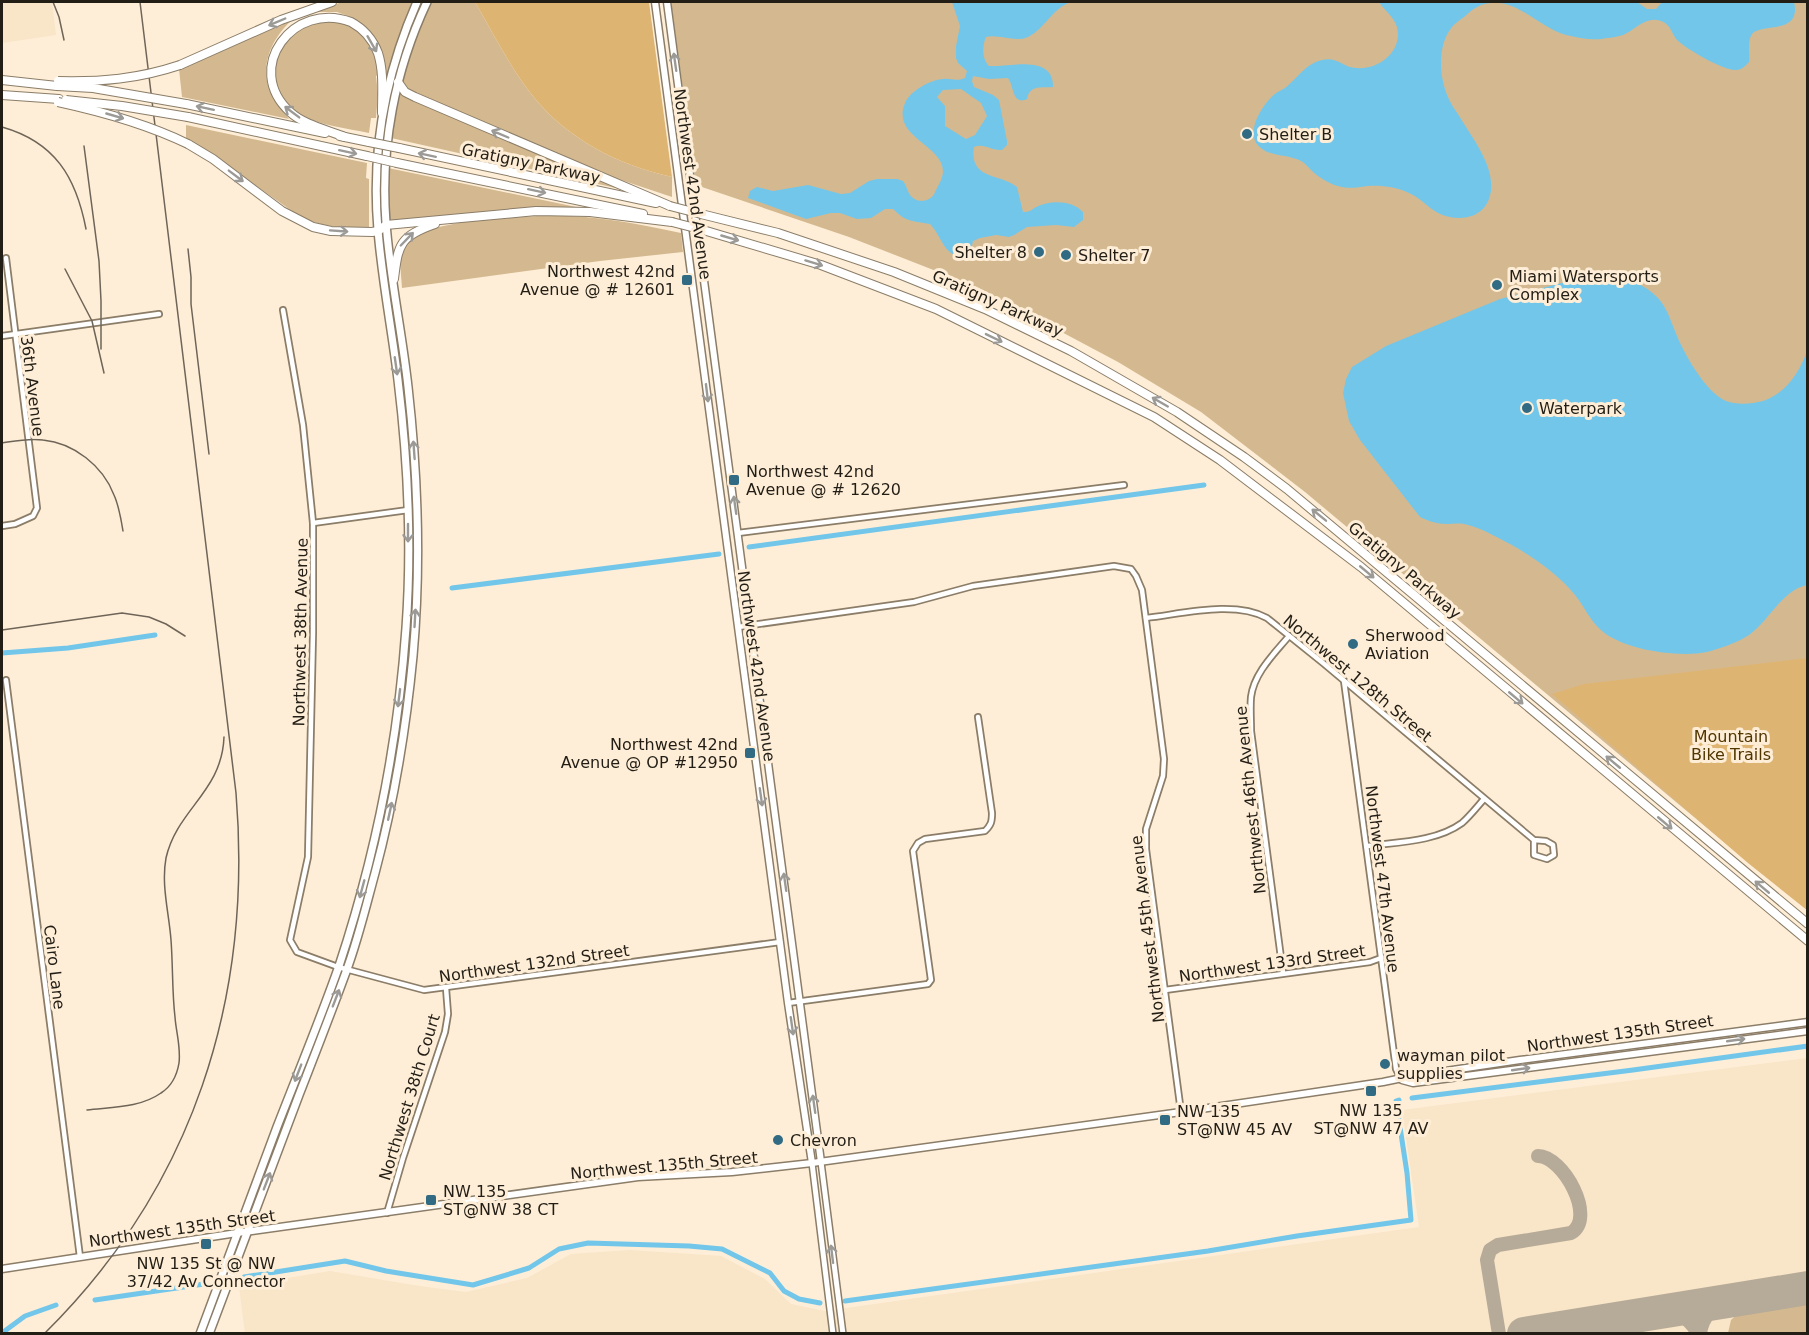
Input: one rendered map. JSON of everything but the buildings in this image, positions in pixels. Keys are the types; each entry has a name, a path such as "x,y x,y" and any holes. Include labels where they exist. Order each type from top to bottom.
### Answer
{"highway":[{"path":"57,83 128,79 154,74 180,66 281,20 332,2"},
{"path":"345,137 292,114 282,104 274,89 270,76 271,60 282,36 292,26 317,15 332,15 360,27 373,42 378,54 382,113"},
{"name":"Gratigny Parkway","path":"2,80 57,83 186,104 670,206 778,233 894,272 985,309 1071,351 1177,412 1287,489 1808,924"},
{"path":"398,82 405,92 415,97 670,206"},
{"path":"2,95 59,101 133,121 188,144 213,159 282,211 313,227 332,231 378,231 386,225 562,211 672,222"},
{"name":"Gratigny Parkway","path":"59,101 122,106 188,117 629,211 821,265 936,309 1154,417 1220,460 1361,567 1808,942"},
{"path":"394,279 398,250 403,241 419,229 446,220"}],"main road":[{"path":"200,1334 338,967 371,854 394,737 406,626 408,510 404,435 378,231 376,167 382,113 389,80 397,52 417,2"},
{"path":"209,1334 347,970 376,869 402,744 415,624 417,508 411,416 386,225 386,169 392,106 412,35 427,2"},
{"name":"Northwest 42nd Avenue","path":"655,2 788,1003 812,1163"},
{"name":"Northwest 42nd Avenue","path":"667,2 821,1162"},
{"path":"697,315 709,313"},
{"path":"712,433 725,431"},
{"path":"746,683 758,682"},
{"path":"753,740 765,737"},
{"path":"780,942 792,940"},
{"name":"Northwest 135th Street","path":"2,1269 248,1231 638,1177 732,1172 821,1162 1181,1112 1499,1063 1808,1022"},
{"name":"Northwest 135th Street","path":"1401,1079 1413,1083 1808,1031"},
{"path":"1704,1035 1705,1044"}],"street":[{"name":"36th Avenue","path":"2,526 15,524 33,516 37,508 6,258"},
{"name":"Northwest 38th Avenue","path":"283,310 303,425 313,523 308,856 290,940 297,952"},
{"path":"2,336 159,314"},
{"path":"738,533 1124,484"},
{"path":"313,523 417,508"},
{"name":"Northwest 45th Avenue","path":"750,625 914,602 973,586 1114,566 1131,569 1140,584 1146,618 1164,759 1163,776 1146,829 1146,849 1181,1112"},
{"name":"Northwest 128th Street","path":"1146,618 1232,608 1256,612 1267,618 1534,840"},
{"path":"738,627 750,625"},
{"name":"Northwest 46th Avenue","path":"1283,973 1251,731 1251,696 1254,684 1264,665 1288,636"},
{"name":"Cairo Lane","path":"6,680 80,1257"},
{"name":"Northwest 47th Avenue","path":"1344,681 1396,1070 1401,1079"},
{"path":"788,1003 928,984 931,976 913,850 925,839 985,831 990,827 992,821 978,717"},
{"path":"1367,846 1430,837 1450,830 1463,822 1484,799"},
{"path":"1534,840 1546,841 1553,845 1554,855 1547,859 1534,855 1534,840"},
{"name":"Northwest 132nd Street","path":"297,952 347,970 424,990 780,942"},
{"name":"Northwest 133rd Street","path":"1165,990 1370,962 1381,958"},
{"name":"Northwest 38th Court","path":"387,1213 445,1032 448,1014 446,988"},
{"name":"Northwest 42nd Avenue","path":"821,1162 843,1334"},
{"name":"Northwest 42nd Avenue","path":"812,1163 833,1334"},
{"path":"830,1313 840,1312"}],"shaded area":[{"path":"2,2 52,2 56,35 2,43"},
{"path":"1807,1058 1807,1333 245,1334 239,1286 330,1271 466,1292 527,1278 571,1254 630,1250 721,1256 765,1279 791,1304 825,1311 1419,1227 1402,1110"}],"green space":[{"path":"342,2 413,2 386,83 361,25 337,12 318,12 318,10"},
{"path":"430,2 475,2 516,73 546,111 561,125 595,148 632,165 672,177 672,197 600,173 414,95 403,85 402,81 410,50"},
{"path":"475,2 649,2 672,177 613,157 577,137 561,125 524,84"},
{"path":"671,2 1807,2 1807,910 1305,492 1201,412 1118,362 977,287 849,237 696,185"},
{"path":"316,19 350,25 367,39 371,46 379,74 376,76 378,94 376,118 371,118 369,133 309,119 292,109 280,91 275,70 279,48 288,36"},
{"path":"292,20 273,45 266,75 272,96 289,119 182,97 179,69"},
{"path":"399,92 413,99 625,190 391,138"},
{"path":"186,125 367,163 369,227 333,226 316,223 299,216 218,159 186,141"},
{"path":"388,168 586,209 396,222 389,219"},
{"path":"574,216 609,220 681,233 683,252 402,288 400,262 402,250 405,244 424,230 468,221"},
{"name":"Mountain Bike Trails","path":"1807,658 1807,910 1748,863 1552,694 1584,684"},
{"path":"1807,1300 1807,1333 1728,1333 1731,1320 1741,1311"}],"water":[{"path":"952,2 1071,2 1059,9 1028,37 1018,39 986,37 983,53 989,66 1029,64 1038,66 1046,70 1051,77 1053,87 1034,89 1027,99 1019,100 1008,78 989,79 973,76 974,87 999,100 1007,141 1007,145 1002,150 974,147 974,158 981,170 1017,187 1023,212 1048,203 1061,202 1073,205 1083,212 1083,220 1074,227 1056,225 1027,227 1009,237 996,235 980,238 973,241 967,258 959,257 948,250 930,224 906,219 893,209 885,209 871,218 857,219 840,213 831,213 806,219 748,198 750,191 757,187 773,191 808,185 841,194 850,193 869,181 897,179 903,181 915,199 925,201 931,198 942,176 941,162 905,124 903,115 905,103 911,94 927,84 938,80 965,78 967,71 956,58 960,26","holes":["961,89 981,103 987,116 975,135 966,139 945,126 945,106 937,97 943,90"]},
{"path":"1379,2 1637,2 1647,9 1656,9 1662,2 1794,2 1795,12 1787,24 1752,34 1749,44 1749,62 1742,69 1736,70 1714,63 1688,49 1677,40 1665,23 1659,20 1643,23 1623,35 1592,39 1566,35 1520,10 1501,3 1483,4 1476,7 1456,23 1447,34 1441,61 1445,89 1485,160 1491,183 1490,194 1484,208 1474,215 1459,218 1442,215 1399,189 1378,186 1349,188 1334,185 1318,176 1301,161 1265,151 1256,143 1255,123 1262,109 1271,97 1285,88 1311,64 1331,59 1351,67 1365,68 1381,62 1393,51 1398,36 1397,27"},
{"name":"Waterpark","path":"1609,275 1636,283 1648,289 1658,298 1666,310 1683,350 1696,370 1710,389 1726,401 1749,403 1771,398 1791,381 1807,351 1807,585 1798,588 1783,599 1749,635 1707,652 1682,654 1652,651 1612,638 1598,627 1561,580 1527,554 1476,527 1439,523 1420,517 1360,440 1349,421 1343,393 1346,379 1352,367 1386,346 1500,299 1585,277"}],"waterway":[{"path":"749,547 1204,485"},
{"path":"452,588 719,554"},
{"path":"2,653 68,648 155,635"},
{"path":"1412,1098 1808,1046"},
{"path":"845,1301 1208,1251 1411,1220 1407,1173 1396,1101 1399,1100"},
{"path":"244,1277 345,1261 386,1271 473,1285 529,1268 559,1249 588,1243 689,1246 722,1249 770,1273 784,1291 799,1299 820,1303"},
{"path":"95,1300 204,1284"},
{"path":"2,1333 25,1316 56,1305"}],"taxiway":[{"path":"1499,1334 1487,1260 1490,1250 1498,1245 1571,1233 1578,1225 1579,1202 1574,1189 1557,1166 1548,1159 1538,1156"},
{"path":"1700,1334 1703,1322 1709,1313 1729,1301"},
{"path":"1658,1312 1681,1316 1698,1334"},
{"path":"1611,1334 1619,1322 1629,1317"}],"runway":[{"path":"1524,1334 1808,1288"}],"railway":[{"path":"53,2 64,40"},
{"path":"44,1334 96,1277 139,1216 175,1153 202,1086 222,1016 234,944 239,869 236,793 140,2"},
{"path":"2,127 36,142 60,164 76,193 86,229"},
{"path":"84,146 99,261 101,349"},
{"path":"188,249 191,304 209,454"},
{"path":"65,269 92,321 104,373"},
{"path":"2,443 43,440 66,446 86,458 109,484 120,513 123,531"},
{"path":"2,630 122,613 149,617 185,636"},
{"path":"87,1110 144,1102 168,1087 177,1072 179,1051 165,889 166,858 179,826 208,787 216,772 224,737"}],"place":[{"name":"Shelter B","path":"1247,134"},
{"name":"Shelter 8","path":"1039,252"},
{"name":"Shelter 7","path":"1066,255"},
{"name":"Northwest 42nd Avenue @ # 12601","path":"687,280"},
{"name":"Miami Watersports Complex","path":"1497,285"},
{"name":"Waterpark","path":"1527,408"},
{"name":"Northwest 42nd Avenue @ # 12620","path":"734,480"},
{"name":"Sherwood Aviation","path":"1353,644"},
{"name":"Northwest 42nd Avenue @ OP #12950","path":"750,753"},
{"name":"wayman pilot supplies","path":"1385,1064"},
{"name":"NW 135 ST@NW 47 AV","path":"1371,1091"},
{"name":"NW 135 ST@NW 45 AV","path":"1165,1120"},
{"name":"Chevron","path":"778,1140"},
{"name":"NW 135 ST@NW 38 CT","path":"431,1200"},
{"name":"NW 135 St @ NW 37/42 Av Connector","path":"206,1244"}]}
